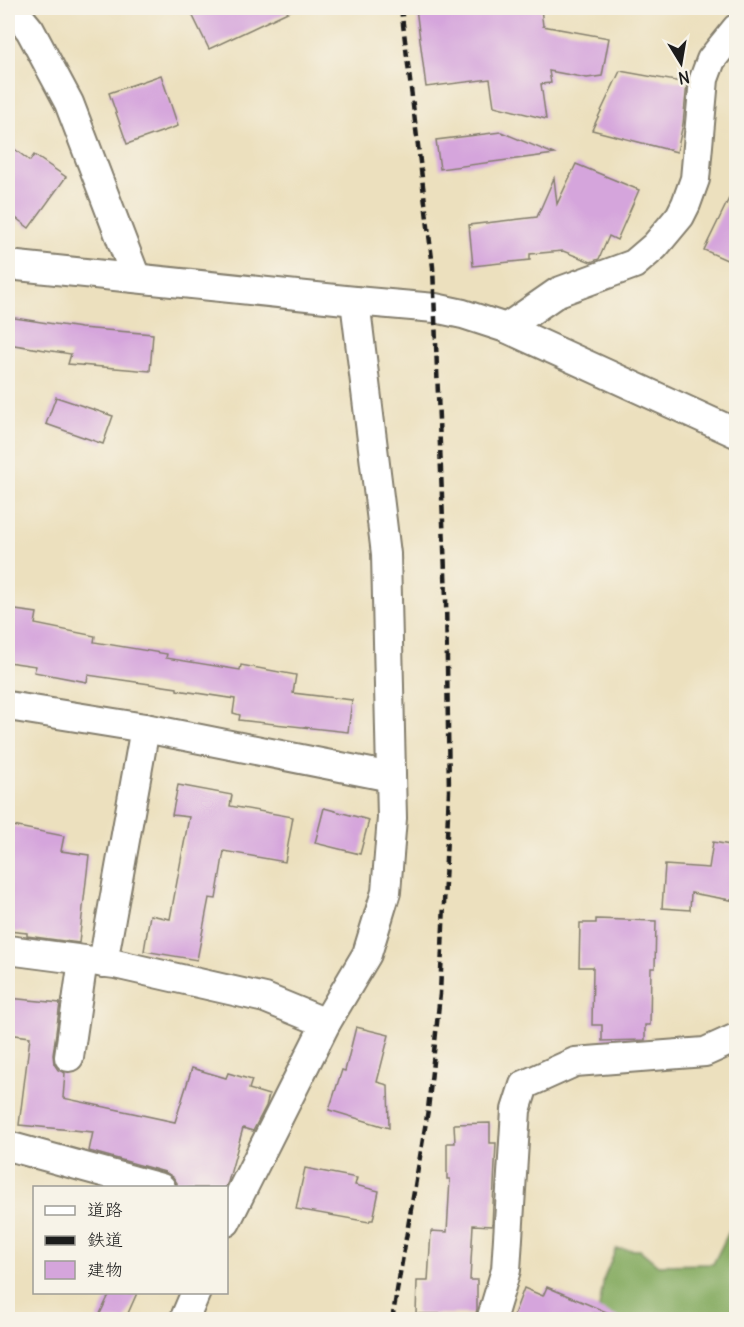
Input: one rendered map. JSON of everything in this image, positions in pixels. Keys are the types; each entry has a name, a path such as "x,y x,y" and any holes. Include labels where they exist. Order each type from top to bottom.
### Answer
{"street":[{"path":"12,8 30,30 69,103 136,278"},
{"path":"506,328 558,292 634,264 655,246 680,216 695,179 704,79 711,60 736,28"},
{"path":"8,265 435,308 463,314 506,328 736,433"},
{"path":"228,1213 326,1023 367,954 386,892 392,818 386,554 355,301"},
{"path":"8,706 145,728 391,777"},
{"path":"69,1057 93,962 145,728"},
{"path":"8,950 115,964 265,998 326,1023"},
{"path":"491,1320 506,1270 516,1110 524,1085 575,1062 705,1052 736,1038"},
{"path":"8,1146 155,1186"},
{"path":"184,1320 196,1294"}],"green space":[{"path":"736,1218 736,1319 593,1320 598,1314 604,1278 616,1249 640,1250 658,1265 713,1264"}],"building":[{"path":"189,8 296,8 209,49"},
{"path":"416,8 541,8 543,26 609,38 602,76 587,78 549,71 551,83 541,84 546,119 494,106 490,79 426,87"},
{"path":"620,71 687,83 683,124 677,152 592,130"},
{"path":"161,75 178,126 127,144 109,93"},
{"path":"501,132 554,154 440,169 436,140"},
{"path":"8,144 30,161 34,155 66,177 29,228 8,212"},
{"path":"576,164 639,190 617,240 609,236 599,259 591,262 563,251 530,254 530,260 473,266 469,225 537,217 554,178 557,204"},
{"path":"736,184 736,264 704,250"},
{"path":"8,317 81,328 153,334 150,371 68,364 71,354 8,344"},
{"path":"56,397 113,416 103,444 46,424"},
{"path":"8,609 37,613 35,624 95,636 94,642 167,654 166,658 240,670 241,665 296,675 293,693 352,700 348,732 239,720 240,715 233,713 235,699 88,675 87,682 34,672 36,666 8,662"},
{"path":"178,785 232,795 230,806 293,817 285,862 224,851 216,899 209,898 197,960 144,951 150,915 170,919 189,817 172,815"},
{"path":"324,808 369,820 360,854 315,843"},
{"path":"8,825 64,836 61,851 89,855 79,943 8,931"},
{"path":"713,842 736,846 736,901 691,893 690,910 662,908 665,865 709,868"},
{"path":"596,919 656,921 655,968 651,968 650,1025 645,1025 645,1040 602,1041 602,1025 592,1025 593,967 579,967 580,923 596,923"},
{"path":"8,998 60,1003 53,1055 54,1064 58,1070 65,1073 63,1098 175,1122 192,1068 226,1078 228,1073 252,1080 249,1089 269,1095 253,1131 243,1128 226,1186 177,1186 173,1177 165,1172 89,1151 93,1132 19,1125 30,1037 8,1034"},
{"path":"356,1027 389,1035 377,1082 388,1085 389,1128 329,1110 342,1070 345,1071"},
{"path":"490,1123 490,1143 496,1143 492,1226 473,1225 470,1280 477,1280 476,1314 416,1314 417,1281 428,1281 431,1231 447,1232 450,1179 447,1179 447,1143 455,1143 454,1124"},
{"path":"305,1168 357,1178 355,1185 379,1191 373,1220 369,1222 296,1209"},
{"path":"547,1287 623,1320 512,1320 524,1288 543,1296"},
{"path":"110,1294 137,1294 125,1320 97,1320"}],"railway":[{"path":"392,1320 428,1110 440,994 449,791 446,598 433,267 401,8"}]}
